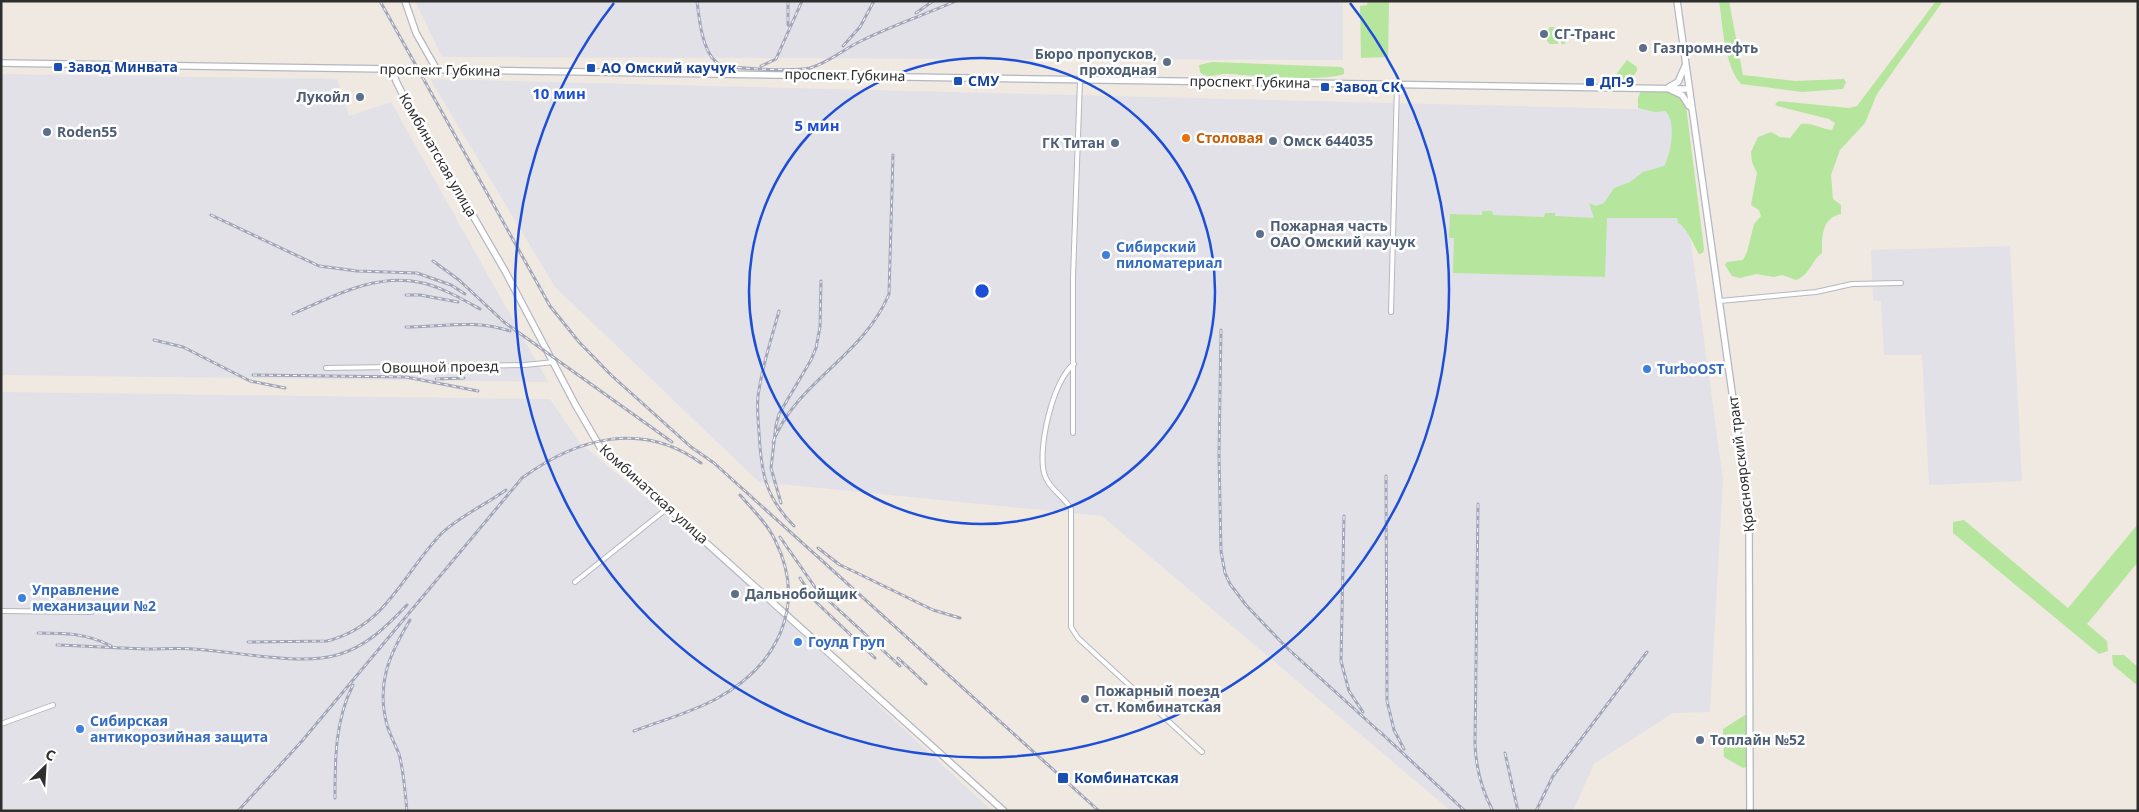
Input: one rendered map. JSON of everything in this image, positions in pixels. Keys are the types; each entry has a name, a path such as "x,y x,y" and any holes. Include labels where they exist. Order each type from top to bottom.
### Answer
{"main road":[{"path":"405,1 416,33 438,70"},
{"name":"Красноярский тракт","path":"1677,1 1740,446 1750,532 1750,811"},
{"path":"1661,88 1678,82 1683,72 1685,61"},
{"name":"проспект Губкина","path":"1,63 1689,89"},
{"name":"Комбинатская улица","path":"392,69 399,88 500,263 554,362 579,413 600,446 1004,811"},
{"path":"1661,88 1682,95 1692,113"}],"street":[{"path":"1073,433 1073,277 1080,80"},
{"path":"1391,312 1396,84"},
{"path":"1720,301 1816,292 1852,284 1901,283"},
{"name":"Овощной проезд","path":"326,368 516,366 554,362"},
{"path":"1074,364 1066,372 1054,398 1043,440 1044,474 1048,484 1067,502 1071,509 1071,627 1078,638 1202,752"},
{"path":"575,582 669,507"},
{"path":"1,611 92,612"},
{"path":"1,724 53,705"}],"shaded area":[{"path":"415,1 1343,1 1343,60 442,57"},
{"path":"1,74 337,79 349,116 391,102 548,382 1,375"},
{"path":"430,79 1673,110 1723,480 1710,712 1673,713 1594,764 1573,811 1451,811 1102,516 759,482 555,287"},
{"path":"2010,246 2022,481 1929,485 1922,355 1884,355 1881,301 1873,301 1871,250"},
{"path":"1,392 550,399 579,442 735,572 992,811 1,811"}],"green space":[{"path":"1368,1 1389,1 1388,57 1361,58 1360,6 1367,5"},
{"path":"1719,1 1729,1 1743,75 1795,81 1844,79 1846,82 1843,89 1802,92 1741,84 1735,76 1728,56"},
{"path":"1936,1 1943,1 1877,94 1865,123 1840,150 1831,175 1833,199 1841,205 1841,214 1834,216 1826,224 1822,253 1807,272 1796,280 1782,275 1774,277 1756,274 1740,278 1732,276 1725,265 1727,262 1743,260 1754,224 1761,216 1759,210 1751,205 1757,173 1752,162 1751,152 1758,137 1771,132 1780,137 1790,138 1801,124 1809,124 1832,130 1835,123 1829,119 1775,104 1779,101 1849,108 1857,106"},
{"path":"1550,27 1566,28 1572,37 1566,40 1565,44 1561,44 1561,40 1558,40 1558,44 1550,44 1547,41 1547,30"},
{"path":"1627,60 1637,67 1637,71 1629,82 1620,84 1615,76"},
{"path":"1212,62 1341,67 1344,69 1344,74 1320,78 1227,74 1203,75 1200,72 1199,65"},
{"path":"1641,91 1672,93 1682,100 1686,106 1703,253 1699,254 1686,231 1678,223 1677,218 1607,218 1605,277 1453,273 1454,238 1449,238 1450,214 1482,215 1482,211 1492,211 1493,215 1544,217 1545,213 1555,213 1555,216 1594,218 1589,203 1596,206 1604,203 1614,188 1630,182 1643,172 1664,166 1671,146 1671,122 1665,111 1655,112 1638,108 1638,98"},
{"path":"1964,520 2068,608 2138,524 2138,562 2087,624 2107,641 2108,651 2099,654 1953,533 1953,522"},
{"path":"2112,655 2124,655 2138,667 2138,686 2113,665"},
{"path":"1747,715 1747,767 1743,768 1724,757 1723,729"}],"railway":[{"path":"380,1 550,306 579,342 611,375 691,447 714,463 1099,811"},
{"path":"697,1 704,42 711,57 716,62 733,67 777,70 803,69 817,66 872,36 956,1"},
{"path":"788,1 788,25"},
{"path":"761,66 776,59 802,1"},
{"path":"843,46 860,27 874,1"},
{"path":"916,13 933,1"},
{"path":"773,442 797,402 863,335 877,316 889,294 893,155"},
{"path":"211,215 319,266 357,271 417,273 451,285 465,294"},
{"path":"433,261 459,280 504,322 672,442"},
{"path":"293,314 356,288 373,283 406,280 438,288 480,309"},
{"path":"781,503 771,468 776,425 779,414 811,360 816,348 820,327 821,281"},
{"path":"406,295 420,295 458,302"},
{"path":"779,311 765,360 758,400 758,416 761,459 766,483 777,505 794,526"},
{"path":"406,327 471,324 497,327 510,331"},
{"path":"1221,330 1219,455 1221,551 1225,573 1230,584 1246,605 1286,647 1383,735"},
{"path":"154,340 183,347 250,381 285,388"},
{"path":"253,375 406,377 478,391"},
{"path":"436,379 464,378"},
{"path":"238,811 302,741 522,478 543,464 565,453 587,444 610,439 633,438 656,442 679,450 701,463"},
{"path":"1386,476 1387,701 1394,730 1404,749"},
{"path":"248,642 327,641 348,634 379,611 442,533 457,521 506,490"},
{"path":"634,731 696,708 716,699 737,685 756,670 770,652 781,632 787,611 788,588 784,564 772,534 740,495"},
{"path":"1478,504 1475,744 1480,779 1493,811"},
{"path":"1344,516 1341,661 1349,691 1363,712"},
{"path":"780,537 817,590 900,666"},
{"path":"818,548 840,565 933,610 960,618"},
{"path":"800,578 816,602 875,658"},
{"path":"57,645 209,650 266,657 322,658 337,655 357,647 383,628 407,605"},
{"path":"407,811 401,761 387,725 383,696 386,670 396,645 410,620"},
{"path":"38,633 84,636 111,646"},
{"path":"1536,811 1553,776 1647,652"},
{"path":"898,658 926,684"},
{"path":"335,798 339,726 353,685"},
{"path":"1379,731 1465,811"},
{"path":"1505,753 1518,811"}],"place":[{"name":"СГ-Транс","path":"1544,34"},
{"name":"Газпромнефть","path":"1643,48"},
{"name":"Бюро пропусков, проходная","path":"1167,62"},
{"name":"Завод Минвата","path":"58,67"},
{"name":"АО Омский каучук","path":"591,68"},
{"name":"СМУ","path":"958,81"},
{"name":"ДП-9","path":"1590,82"},
{"name":"Завод СК","path":"1325,87"},
{"name":"Лукойл","path":"360,97"},
{"name":"Roden55","path":"47,132"},
{"name":"Столовая","path":"1186,138"},
{"name":"Омск 644035","path":"1273,141"},
{"name":"ГК Титан","path":"1115,143"},
{"name":"Пожарная часть ОАО Омский каучук","path":"1260,234"},
{"name":"Сибирский пиломатериал","path":"1106,255"},
{"name":"TurboOST","path":"1647,369"},
{"name":"Дальнобойщик","path":"735,594"},
{"name":"Управление механизации №2","path":"22,598"},
{"name":"Гоулд Груп","path":"798,642"},
{"name":"Пожарный поезд ст. Комбинатская","path":"1085,699"},
{"name":"Сибирская антикорозийная защита","path":"80,729"},
{"name":"Топлайн №52","path":"1700,740"},
{"name":"Комбинатская","path":"1063,778"}]}
